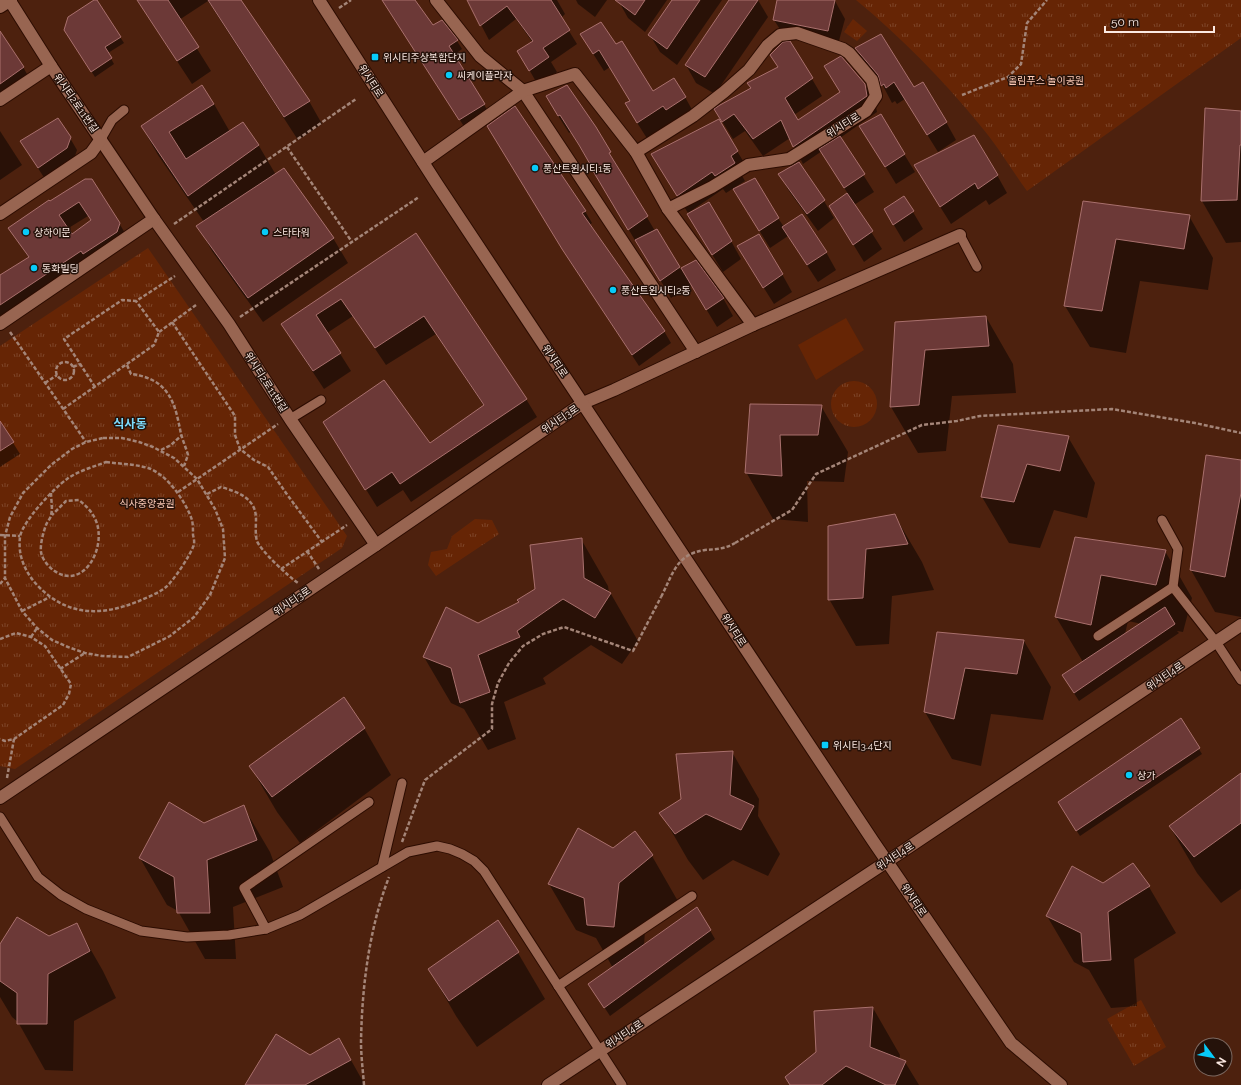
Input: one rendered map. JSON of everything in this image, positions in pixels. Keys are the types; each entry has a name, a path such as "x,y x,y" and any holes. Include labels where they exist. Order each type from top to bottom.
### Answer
{"street":[{"name":"위시티로","path":"319,0 423,162 1010,1043 1061,1085"},
{"path":"436,0 480,56 523,91 696,352"},
{"name":"위시티2로11번길","path":"7,3 154,219 229,324 290,420 376,545"},
{"name":"위시티로","path":"636,152 694,116 724,92 749,70 768,45 780,36 797,33 844,49 872,80 876,96 866,111 789,159 748,166 712,187 668,209"},
{"name":"위시티2로11번길","path":"0,100 51,66"},
{"path":"423,162 523,91 575,74 636,152 668,209 753,325"},
{"name":"위시티2로11번길","path":"0,214 91,153 101,139"},
{"path":"0,324 154,219"},
{"name":"위시티3로","path":"0,798 376,545 583,403 753,325 960,235"},
{"name":"위시티4로","path":"548,1085 599,1050 888,862 1241,625"}],"lane":[{"path":"101,139 112,120 124,110"},
{"path":"960,235 978,267"},
{"path":"290,420 321,400"},
{"path":"1162,520 1178,549 1173,587 1216,642 1241,680"},
{"path":"1098,636 1173,587"},
{"path":"382,867 402,783"},
{"path":"266,929 244,888 369,802"},
{"path":"0,817 38,877 61,895 86,910 141,931 187,937 229,935 266,929 300,915 408,852 437,846 462,854 474,861 484,871 622,1085"},
{"path":"558,986 692,896"}],"path":[{"path":"962,95 1008,77 1020,64 1027,23 1047,0"},
{"path":"174,224 356,99"},
{"path":"287,146 352,242"},
{"path":"240,318 418,197"},
{"path":"95,387 64,339 122,300 136,301 175,276"},
{"path":"136,301 159,332"},
{"path":"63,409 154,346 159,332 196,305"},
{"path":"172,322 235,416 235,436 240,449 254,460 268,467 322,542"},
{"path":"10,332 86,442"},
{"path":"66,362 73,367 74,373 70,378 62,379 57,375 57,367 61,363 66,362"},
{"path":"73,367 80,364"},
{"path":"127,365 131,374 143,376 155,381 163,388 172,400 188,455 184,466"},
{"path":"45,383 57,375"},
{"path":"364,1085 361,1043 366,968 380,899 425,780 492,729 492,704 498,683 509,663 523,646 543,634 564,627 633,651 679,562 694,552 726,548 735,543 792,510 816,474 922,425 957,421 980,416 1112,409 1194,423 1241,433"},
{"path":"178,492 278,424"},
{"path":"161,450 171,445 182,435"},
{"path":"103,438 122,438 161,450 184,466 197,479 207,494 223,529 225,558 210,595 194,617 170,636 128,657 102,656 84,653 52,640 36,628 22,612 5,578 5,536 10,517 23,493 51,465 72,449 86,442 103,438"},
{"path":"106,462 128,464 149,469 166,480 178,492 192,521 194,545 186,561 166,587 147,598 125,606 100,611 84,611 62,605 50,597 38,587 25,570 21,554 20,536 28,521 51,493 68,478 106,462"},
{"path":"207,494 221,487 233,490 252,502 256,512 257,541 273,562 298,583"},
{"path":"51,493 52,515 46,525 41,553 48,567 60,575 73,576 85,570 97,552 100,539 96,522 89,509 79,500 66,501 52,515"},
{"path":"281,568 348,524"},
{"path":"0,535 20,536"},
{"path":"307,551 319,569"},
{"path":"0,584 5,578"},
{"path":"22,612 50,597"},
{"path":"31,637 36,628"},
{"path":"0,639 16,633 31,637 45,646 71,684 69,694 64,705 14,739 5,741 0,739"},
{"path":"60,669 84,653"},
{"path":"6,781 14,739"}],"green space":[{"name":"올림푸스 놀이공원","path":"856,0 1241,0 1241,38 1027,191 986,132 965,107 905,44"},
{"path":"853,19 867,31 857,41 844,32"},
{"name":"식사중앙공원","path":"148,248 347,536 342,548 15,769 0,766 0,346"},
{"path":"846,318 864,350 816,380 798,345"},
{"path":"850,381 858,381 867,385 873,391 877,404 873,417 867,423 858,427 850,427 841,423 835,417 831,408 831,400 835,391 841,385"},
{"path":"475,519 492,520 499,534 436,576 428,565 431,552 447,549 452,536"},
{"path":"1141,1000 1166,1047 1134,1066 1107,1019"}],"building":[{"path":"94,0 97,0 121,37 105,47 112,58 91,72 64,30 68,17"},
{"path":"137,0 168,0 199,47 177,61"},
{"path":"208,0 241,0 310,101 284,117"},
{"name":"씨케이플라자","path":"382,0 415,0 433,25 442,20 458,40 449,46 485,104 459,120"},
{"path":"467,0 551,0 570,30 543,48 549,57 529,71 517,51 533,41 507,6 480,26"},
{"path":"615,0 645,0 635,15"},
{"path":"672,0 700,0 667,49 648,35"},
{"path":"729,0 758,0 705,77 685,65"},
{"path":"777,0 835,0 828,31 773,20"},
{"path":"601,22 616,44 622,41 653,91 674,78 686,97 666,110 663,106 637,123 625,103 630,101 599,50 593,54 580,34"},
{"path":"0,31 24,67 0,84"},
{"path":"881,34 914,87 923,82 947,122 927,135 894,82 886,88 884,84 881,86 878,75 855,48"},
{"path":"790,41 813,78 785,98 798,120 840,92 824,66 841,56 865,84 867,96 793,147 781,120 753,139 734,114 722,122 714,109 751,88 747,83 778,67 770,55 783,42"},
{"path":"202,85 214,104 169,132 186,159 243,122 259,145 188,196 141,126"},
{"path":"567,85 596,127 611,152 609,153 648,216 628,230 579,145 560,115 558,116 546,96"},
{"path":"515,106 586,211 582,213 665,331 632,355 562,249 487,126"},
{"path":"1205,108 1241,111 1241,145 1237,200 1201,201"},
{"path":"881,114 905,154 885,167 859,126"},
{"path":"58,118 71,137 67,148 38,168 20,141"},
{"path":"719,119 738,151 731,156 735,163 715,176 712,172 677,196 651,154"},
{"path":"974,135 998,175 978,189 975,183 940,207 914,165"},
{"path":"840,136 865,174 844,188 819,149"},
{"path":"799,162 825,200 807,214 778,174"},
{"name":"스타타워","path":"284,168 334,238 248,298 196,226"},
{"path":"755,178 779,218 759,231 733,189"},
{"path":"85,179 92,179 120,223 117,232 83,254 81,251 0,305 0,275 29,257 8,228 49,200 50,201","holes":["79,202 91,220 72,234 59,215"]},
{"path":"847,193 873,231 853,245 829,206"},
{"path":"904,196 914,211 893,225 884,209"},
{"path":"1083,201 1190,215 1184,249 1116,239 1102,311 1064,306"},
{"path":"709,202 732,241 712,255 687,214"},
{"path":"802,214 827,252 807,265 782,227"},
{"path":"657,229 680,267 660,281 635,240"},
{"path":"416,233 527,399 400,484 392,472 365,490 323,422 384,380 430,443 484,405 424,316 375,348 341,299 316,315 341,353 313,371 281,324"},
{"path":"759,234 783,274 763,288 737,246"},
{"path":"696,260 724,298 706,310 681,268"},
{"path":"986,316 989,346 925,350 919,405 890,407 895,322"},
{"path":"750,404 822,405 818,435 780,435 782,476 745,473"},
{"path":"0,421 14,442 0,451"},
{"path":"998,425 1069,436 1060,471 1027,464 1014,502 981,497"},
{"path":"1206,455 1241,460 1241,493 1225,577 1190,570"},
{"path":"895,514 908,544 866,549 863,598 828,600 828,526"},
{"path":"1075,537 1166,550 1156,585 1101,575 1091,625 1055,617"},
{"path":"582,538 584,578 611,593 595,618 563,599 517,631 520,637 478,655 490,692 460,703 451,668 423,657 446,607 478,623 519,602 517,600 535,589 530,545"},
{"path":"1165,607 1175,624 1074,693 1062,675"},
{"path":"937,632 1024,640 1017,674 965,668 954,719 924,712"},
{"path":"344,697 365,728 272,797 249,766"},
{"name":"상가","path":"1181,718 1200,748 1076,831 1058,802"},
{"path":"733,751 730,795 754,806 741,830 706,814 675,834 659,813 681,799 676,754"},
{"path":"1241,773 1241,823 1194,857 1169,826"},
{"path":"169,802 204,823 244,805 257,840 207,860 210,913 177,913 174,877 139,858"},
{"path":"578,828 613,848 635,831 653,855 619,883 614,927 587,925 584,898 548,884"},
{"path":"1133,863 1150,886 1108,912 1111,960 1083,962 1081,933 1046,916 1072,866 1103,883"},
{"path":"697,907 711,930 604,1008 588,984"},
{"path":"17,917 49,936 77,923 90,951 48,974 47,1024 17,1024 17,993 0,981 0,944"},
{"path":"498,920 519,952 449,1001 428,969"},
{"path":"873,1007 870,1047 906,1061 895,1085 886,1085 846,1066 822,1085 790,1085 785,1077 816,1052 814,1011"},
{"path":"276,1034 310,1055 339,1038 351,1060 305,1085 245,1085"}],"place":[{"name":"위시티주상복합단지","path":"375,57"},
{"name":"씨케이플라자","path":"449,75"},
{"name":"풍산트윈시티1동","path":"535,168"},
{"name":"상하이문","path":"26,232"},
{"name":"스타타워","path":"265,232"},
{"name":"동화빌딩","path":"34,268"},
{"name":"풍산트윈시티2동","path":"613,290"},
{"name":"위시티3.4단지","path":"825,745"},
{"name":"상가","path":"1129,775"}],"district":[{"name":"식사동","path":"130,424"}]}
